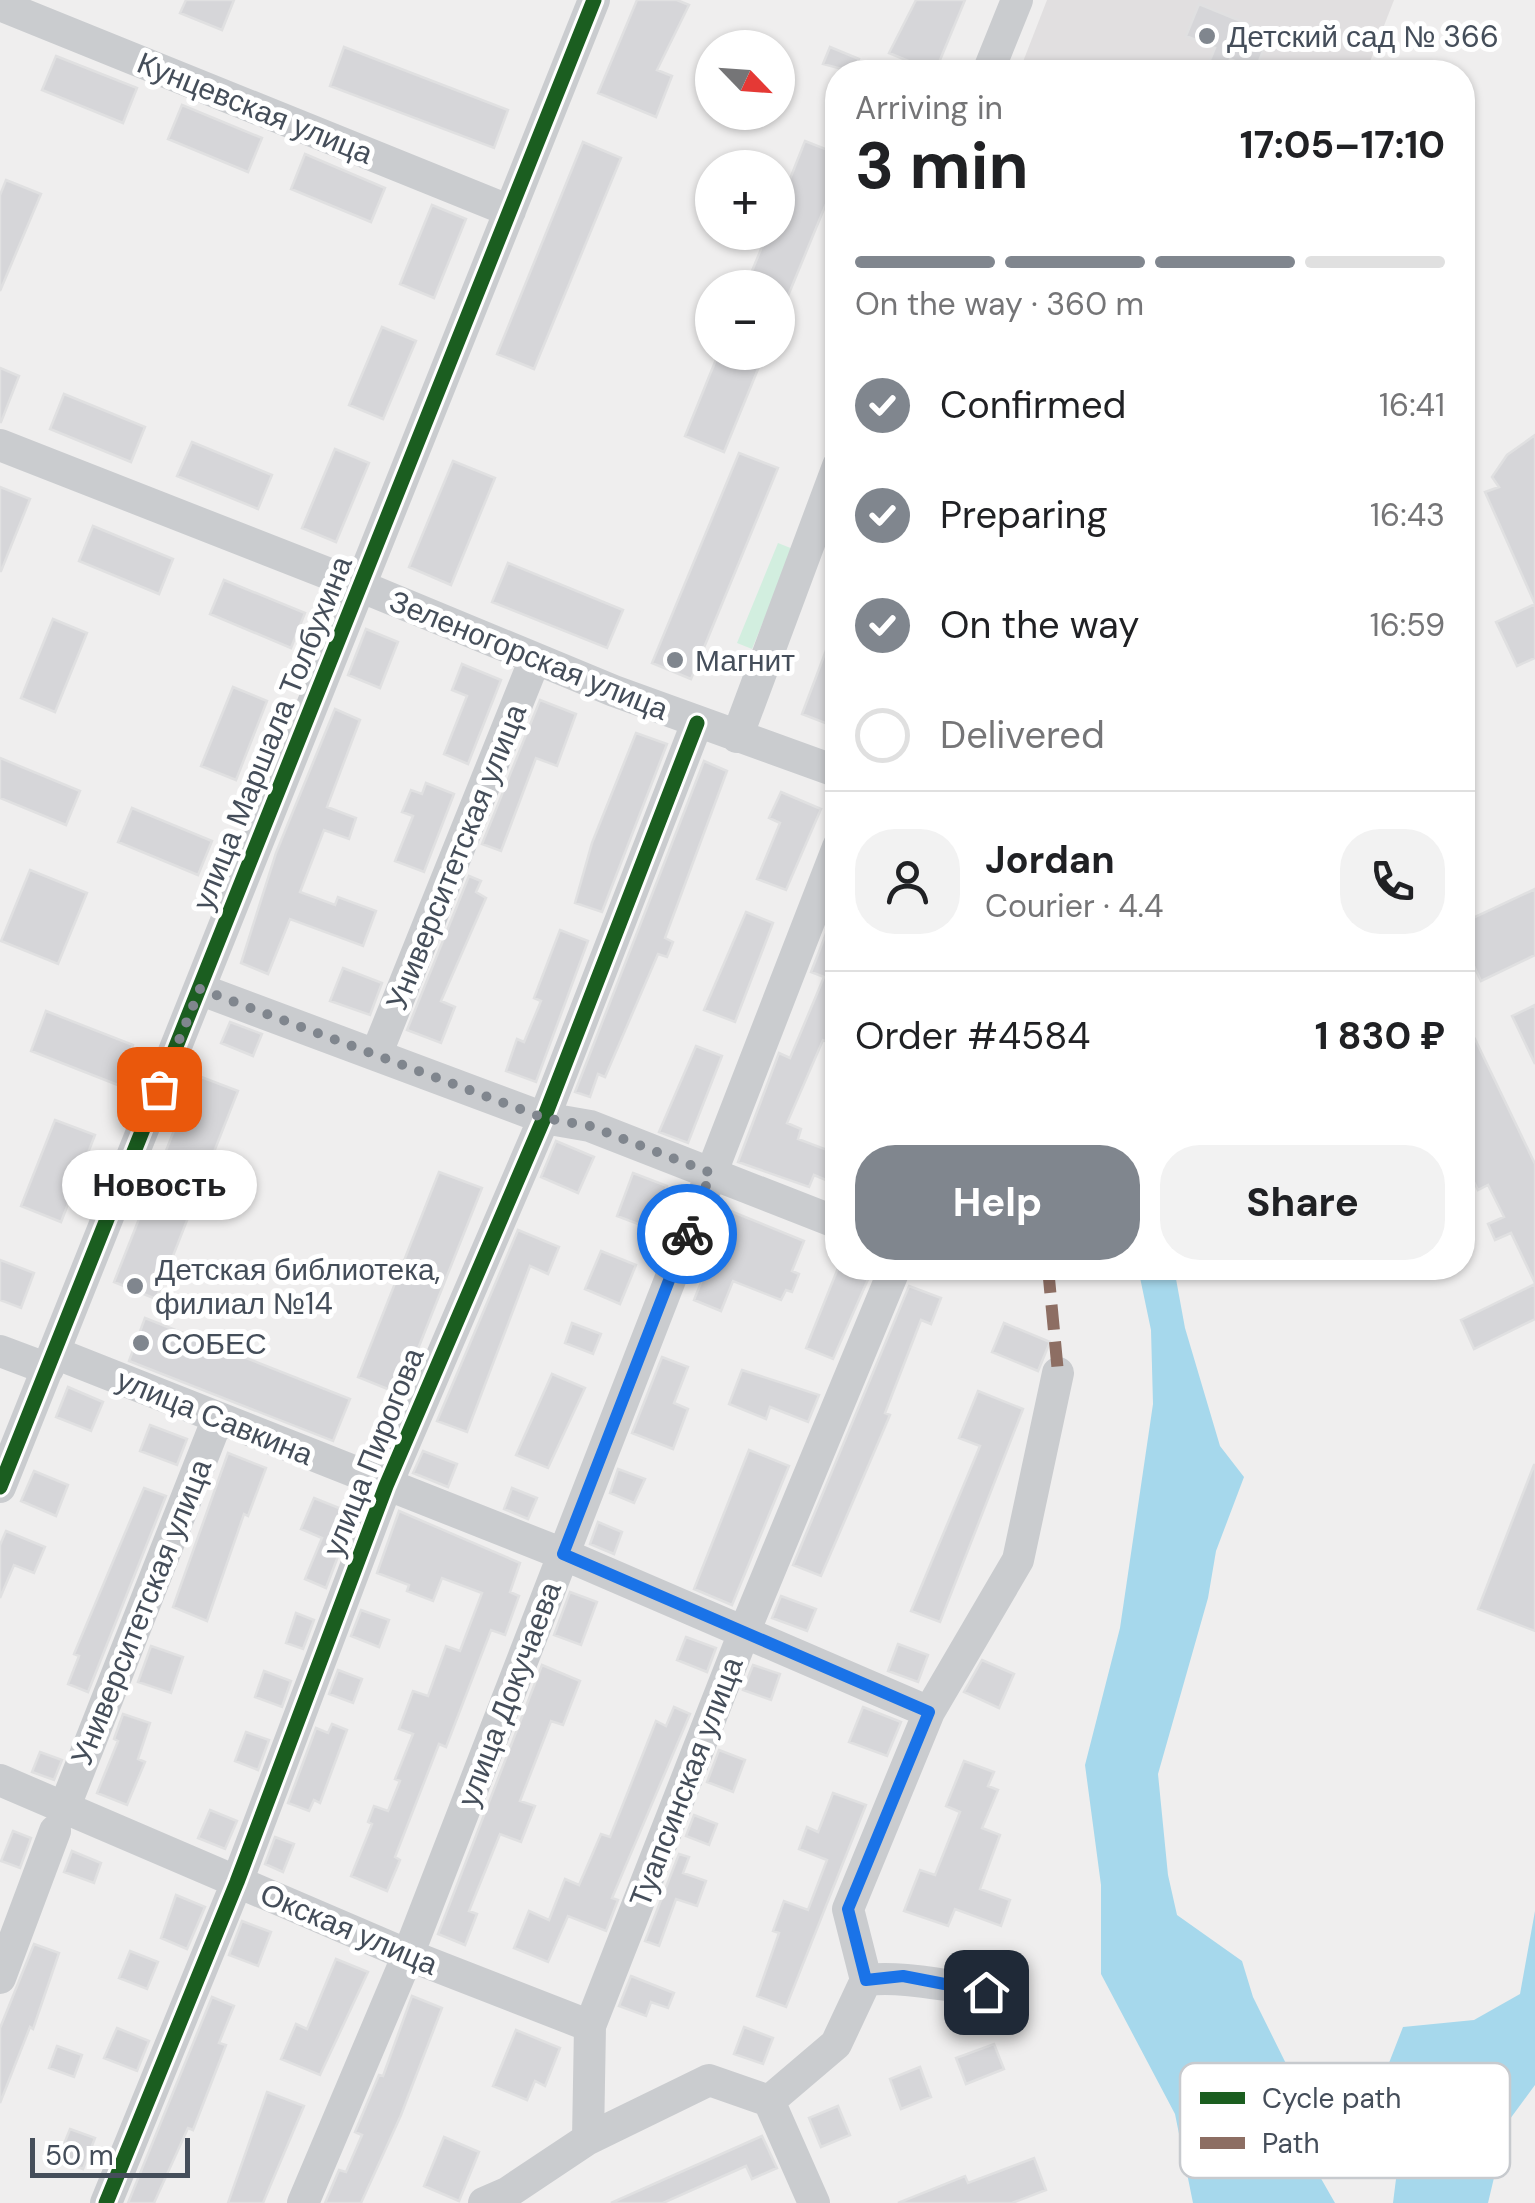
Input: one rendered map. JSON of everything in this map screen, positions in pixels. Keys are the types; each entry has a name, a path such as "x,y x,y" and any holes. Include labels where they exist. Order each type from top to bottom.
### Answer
{"street":[{"name":"улица Маршала Толбухина","path":"0,1486 594,0"},
{"path":"993,60 1018,0"},
{"name":"Кунцевская улица","path":"0,5 510,211"},
{"name":"Зеленогорская улица","path":"0,445 696,723 825,767"},
{"path":"737,737 825,501"},
{"name":"Университетская улица","path":"376,1054 535,659"},
{"name":"улица Пирогова","path":"106,2203 237,1882 386,1486 544,1118 696,723"},
{"name":"улица Докучаева","path":"304,2203 408,1955 825,880"},
{"path":"200,989 544,1118 590,1126 825,1217"},
{"name":"Туапсинская улица","path":"588,2139 590,2026 745,1630 890,1280"},
{"name":"улица Савкина","path":"0,1351 51,1361 218,1418 563,1554 929,1712"},
{"path":"769,2101 836,2044 866,1980 848,1909 929,1712 1018,1560 1058,1374"},
{"name":"Университетская улица","path":"0,1978 218,1418"},
{"name":"Окская улица","path":"0,1780 60,1818 237,1882 408,1955 590,2026"},
{"path":"866,1980 903,1976 986,1992 1012,1992"},
{"path":"501,2200 588,2139 709,2080 769,2101 814,2203"}],"shaded area":[{"name":"Детский сад № 366","path":"1047,0 1394,0 1371,60 1024,60"}],"green space":[{"path":"778,543 793,549 752,649 737,643"}],"water":[{"path":"1141,1280 1176,1280 1185,1328 1220,1446 1244,1477 1216,1551 1208,1598 1158,1774 1168,1875 1177,1915 1242,1961 1253,1997 1286,2063 1180,2063 1180,2139 1175,2114 1101,1974 1101,1885 1085,1765 1120,1628 1153,1404 1151,1330"},
{"path":"1535,1911 1535,2085 1510,2119 1510,2063 1389,2063 1403,2027 1474,2020 1520,1994"},
{"path":"1188,2178 1321,2178 1335,2203 1193,2203"},
{"path":"1396,2178 1494,2178 1488,2203 1393,2203"}],"building":[{"path":"186,0 234,0 222,30 180,13"},
{"path":"637,0 677,0 689,5 657,70 672,76 656,117 598,93"},
{"path":"916,0 965,0 940,60 906,60 889,53"},
{"name":"Детский сад № 366","path":"1199,4 1270,33 1260,60 1210,60 1215,48 1186,36"},
{"path":"344,47 508,110 494,148 330,86"},
{"path":"830,47 859,59 825,60 823,64"},
{"path":"56,56 137,88 123,123 42,90"},
{"path":"182,105 262,138 248,172 168,139"},
{"path":"805,141 825,149 825,206 795,279 795,270 752,270 761,250 795,250 795,166"},
{"path":"583,142 621,158 534,369 497,354"},
{"path":"305,154 385,188 371,222 291,189"},
{"path":"6,180 41,194 0,291 0,195"},
{"path":"432,205 466,219 434,298 400,284"},
{"path":"382,327 416,341 383,419 349,405"},
{"path":"0,368 19,376 1,422 0,422"},
{"path":"712,370 758,370 724,452 685,436"},
{"path":"64,394 145,427 131,462 50,429"},
{"path":"1535,435 1535,604 1485,492 1499,487 1492,477 1507,455"},
{"path":"192,442 272,475 258,509 177,476"},
{"path":"335,449 369,463 336,542 302,528"},
{"path":"739,453 778,468 691,679 652,663"},
{"path":"453,461 495,478 451,585 409,567"},
{"path":"0,487 30,499 1,571 0,571"},
{"path":"93,526 173,559 159,594 79,561"},
{"path":"508,563 623,610 607,648 492,602"},
{"path":"224,580 305,613 291,648 210,614"},
{"path":"1535,604 1535,658 1517,666 1496,622"},
{"path":"53,619 87,633 55,712 21,698"},
{"path":"366,629 398,642 380,688 348,675"},
{"path":"825,653 825,723 802,714"},
{"path":"462,664 501,680 468,764 444,754 467,696 452,690"},
{"path":"233,687 267,701 236,780 201,766"},
{"path":"540,700 576,714 557,766 536,758 501,851 482,844"},
{"path":"335,709 360,720 327,807 356,818 349,839 324,830 300,892 335,905 338,897 376,911 363,946 290,919 268,974 241,963 276,853"},
{"path":"636,733 667,744 602,912 575,903 592,843"},
{"path":"0,758 80,791 66,825 0,798"},
{"path":"704,761 727,771 665,938 673,942 667,957 658,954 605,1077 598,1074 590,1097 575,1092"},
{"path":"426,783 454,794 424,872 395,861 413,816 402,812 411,790 422,794"},
{"path":"781,792 821,809 786,890 757,879 780,823 769,818"},
{"path":"132,808 212,841 198,875 118,842"},
{"path":"30,870 87,893 58,964 1,941"},
{"path":"469,876 481,881 476,892 486,898 441,1001 455,1007 441,1043 407,1030"},
{"path":"1535,889 1535,955 1481,981 1475,968 1475,917"},
{"path":"746,912 773,923 735,1022 704,1010"},
{"path":"560,930 588,941 536,1082 506,1071 517,1039 524,1042 541,1001 534,998"},
{"path":"825,936 825,1041 787,1123 801,1129 798,1139 825,1149 825,1180 814,1175 809,1187 738,1162 779,1053 790,1058 824,977 811,972"},
{"path":"343,968 382,983 370,1015 330,1001"},
{"path":"1535,1005 1535,1064 1512,1016"},
{"path":"46,1011 133,1045 118,1085 31,1051"},
{"path":"230,1022 262,1034 253,1056 221,1043"},
{"path":"1475,1039 1535,1164 1535,1283 1511,1233 1495,1240 1488,1224 1504,1217 1488,1185 1478,1190"},
{"path":"696,1046 722,1056 688,1143 659,1132"},
{"path":"196,1075 238,1091 156,1299 114,1282"},
{"path":"55,1120 95,1135 61,1222 21,1206"},
{"path":"556,1141 594,1157 578,1193 541,1177"},
{"path":"439,1172 482,1188 400,1394 358,1377"},
{"path":"633,1173 667,1186 651,1229 617,1216"},
{"path":"723,1208 804,1241 792,1271 799,1274 792,1292 786,1290 781,1300 733,1281 721,1311 694,1300 706,1270 700,1267"},
{"path":"518,1230 559,1247 548,1274 530,1266 467,1432 437,1421"},
{"path":"601,1251 636,1265 620,1304 585,1289"},
{"path":"0,1260 34,1273 21,1308 0,1300"},
{"path":"833,1280 868,1280 833,1359 806,1348"},
{"path":"1535,1284 1535,1319 1474,1349 1461,1320"},
{"path":"909,1286 941,1298 931,1324 921,1320 885,1413 890,1415 821,1576 793,1565"},
{"path":"145,1318 350,1399 333,1441 129,1361"},
{"path":"572,1323 601,1334 593,1354 565,1343"},
{"path":"1004,1323 1050,1342 1038,1371 992,1352"},
{"path":"662,1357 688,1367 674,1403 688,1409 673,1449 632,1433"},
{"path":"742,1370 819,1395 808,1422 770,1407 766,1419 729,1404"},
{"path":"552,1374 585,1388 548,1468 516,1455"},
{"path":"68,1387 103,1402 91,1431 56,1417"},
{"path":"978,1391 1023,1409 940,1622 911,1611 980,1446 959,1438"},
{"path":"150,1425 187,1439 177,1465 140,1451"},
{"path":"749,1450 789,1466 732,1605 694,1589"},
{"path":"423,1451 457,1464 448,1487 413,1473"},
{"path":"228,1453 266,1468 248,1516 244,1514 207,1621 173,1607"},
{"path":"1535,1465 1535,1631 1478,1609"},
{"path":"618,1469 645,1479 634,1503 610,1493"},
{"path":"34,1471 68,1485 56,1516 21,1501"},
{"path":"144,1488 166,1496 88,1692 68,1684 79,1656 74,1654"},
{"path":"512,1488 537,1498 528,1519 504,1509"},
{"path":"314,1498 354,1514 326,1588 305,1579 322,1538 301,1529"},
{"path":"399,1511 520,1563 510,1592 519,1596 505,1635 491,1630 446,1747 439,1744 395,1857 400,1860 387,1891 351,1876 372,1824 368,1822 374,1806 388,1811 400,1781 395,1779 413,1734 399,1729 413,1691 428,1696 446,1646 460,1651 482,1593 442,1578 433,1601 407,1591 409,1585 377,1573"},
{"path":"598,1522 622,1532 614,1554 590,1544"},
{"path":"6,1531 45,1547 34,1573 14,1565 0,1598 0,1545"},
{"path":"570,1592 597,1602 581,1645 554,1635"},
{"path":"781,1596 816,1609 807,1631 772,1618"},
{"path":"361,1610 389,1620 379,1647 351,1636"},
{"path":"296,1613 314,1620 303,1649 286,1643"},
{"path":"686,1637 716,1648 707,1672 677,1660"},
{"path":"898,1644 928,1655 918,1682 888,1671"},
{"path":"151,1646 183,1657 171,1693 138,1682"},
{"path":"982,1660 1014,1674 999,1708 964,1692"},
{"path":"542,1665 580,1681 563,1725 551,1721 520,1801 535,1806 521,1842 500,1834 469,1911 477,1914 465,1945 438,1934"},
{"path":"753,1665 780,1674 771,1700 743,1690"},
{"path":"338,1670 362,1679 353,1703 329,1694"},
{"path":"264,1671 291,1681 282,1707 255,1697"},
{"path":"674,1707 690,1714 612,1898 618,1900 606,1931 568,1916 548,1962 514,1948 529,1911 549,1920 565,1879 579,1885 601,1834 610,1837 656,1721 666,1726"},
{"path":"863,1707 901,1722 887,1756 849,1742"},
{"path":"123,1714 150,1723 138,1759 145,1762 127,1805 97,1793 118,1741 114,1739"},
{"path":"332,1724 347,1730 320,1803 314,1800 309,1811 288,1803 316,1728 328,1733"},
{"path":"246,1732 269,1740 258,1770 235,1761"},
{"path":"719,1750 745,1760 733,1792 707,1782"},
{"path":"40,1752 62,1760 54,1780 32,1772"},
{"path":"964,1761 994,1772 988,1786 998,1790 982,1828 1000,1835 980,1889 1010,1900 1001,1926 955,1909 948,1926 904,1911 920,1870 935,1875 960,1812 946,1806"},
{"path":"833,1793 866,1805 786,2007 757,1996 779,1933 773,1931 784,1901 808,1910 827,1860 799,1849 807,1827 818,1832"},
{"path":"210,1810 237,1821 225,1849 198,1838"},
{"path":"694,1815 717,1824 709,1845 686,1836"},
{"path":"13,1831 31,1838 20,1868 1,1861"},
{"path":"275,1837 294,1844 283,1872 265,1864"},
{"path":"72,1851 101,1863 94,1883 64,1872"},
{"path":"679,1854 689,1857 683,1873 706,1881 697,1906 676,1899 659,1946 645,1941"},
{"path":"176,1895 205,1907 187,1949 161,1938"},
{"path":"242,1921 271,1932 258,1966 229,1955"},
{"path":"34,1944 59,1953 33,2029 30,2027 0,2103 0,2028"},
{"path":"130,1951 158,1962 147,1989 119,1978"},
{"path":"336,1959 368,1972 320,2075 281,2059 296,2024 307,2029"},
{"path":"631,1976 674,1993 668,2008 651,2002 646,2016 619,2006"},
{"path":"412,1996 442,2008 401,2115 361,2203 325,2203 339,2170 346,2172 362,2135 355,2132 379,2075 383,2076"},
{"path":"212,1997 234,2006 219,2043 226,2045 193,2130 188,2128 154,2203 128,2203"},
{"path":"744,2027 773,2038 763,2064 734,2054"},
{"path":"117,2028 149,2041 137,2071 104,2058"},
{"path":"516,2030 560,2048 545,2086 535,2081 527,2100 493,2086"},
{"path":"994,2044 1004,2069 966,2084 956,2058"},
{"path":"57,2046 82,2055 74,2077 49,2068"},
{"path":"920,2067 931,2097 901,2109 890,2079"},
{"path":"267,2092 304,2106 263,2203 228,2203"},
{"path":"838,2106 850,2135 821,2147 809,2118"},
{"path":"70,2129 95,2138 83,2169 58,2159"},
{"path":"762,2136 777,2168 752,2179 746,2166 663,2203 611,2203"},
{"path":"444,2137 479,2152 459,2201 424,2186"},
{"path":"1034,2158 1046,2190 1012,2203 898,2203 965,2176 968,2183"}],"marked path":[{"path":"1049,1280 1058,1373"}],"cycle path":[{"path":"0,1487 594,0"},
{"path":"106,2203 237,1882 386,1486 544,1118 697,723"}],"way so far":[{"path":"159,1089 200,989 544,1118 590,1126 711,1173 687,1234"}],"place":[{"name":"Детский сад № 366","path":"1207,36"},
{"name":"Магнит","path":"675,660"},
{"name":"Новость","path":"159,1089"},
{"name":"Детская библиотека, филиал №14","path":"135,1286"},
{"name":"СОБЕС","path":"141,1343"}],"route":[{"path":"687,1234 563,1554 929,1712 848,1909 866,1980 903,1976 986,1992"}]}
